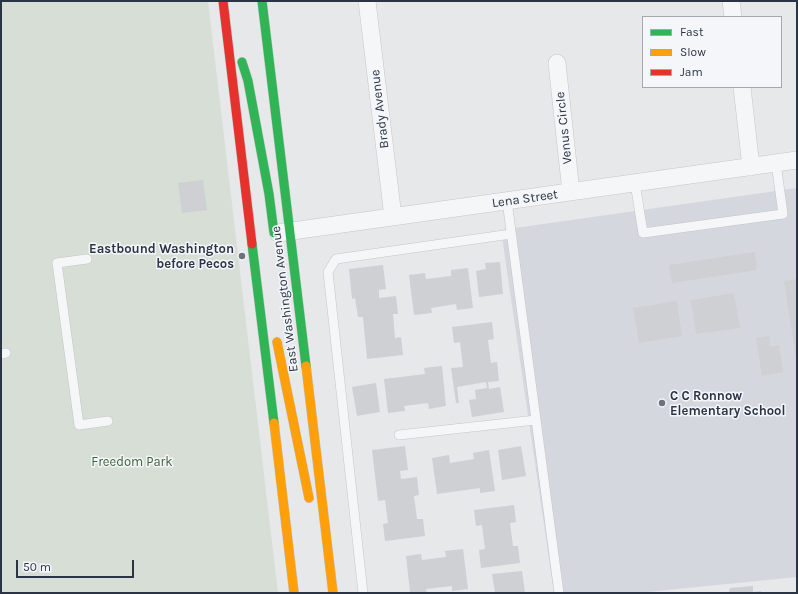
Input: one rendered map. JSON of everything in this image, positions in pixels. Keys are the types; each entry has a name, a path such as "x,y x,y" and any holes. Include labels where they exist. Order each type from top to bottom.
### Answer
{"main road":[{"path":"223,1 249,88 269,194 282,232"},
{"name":"East Washington Avenue","path":"223,1 294,593"},
{"name":"East Washington Avenue","path":"262,1 282,232 333,593"},
{"path":"262,319 267,320 274,330 308,494 328,552"}],"street":[{"name":"Brady Avenue","path":"368,1 393,217"},
{"path":"731,1 733,16"},
{"name":"Venus Circle","path":"557,63 571,192"},
{"path":"742,88 751,167"},
{"name":"Lena Street","path":"252,236 797,160"}],"lane":[{"path":"635,183 643,233 783,214 776,163"},
{"path":"507,201 559,593"},
{"path":"364,593 328,272 336,259 512,234"},
{"path":"87,259 57,263 79,425 108,421"},
{"path":"399,435 536,420"}],"shaded area":[{"name":"C C Ronnow Elementary School","path":"797,188 797,577 637,593 554,593 501,230"}],"green space":[{"name":"Freedom Park","path":"1,1 208,1 278,593 1,593"}],"building":[{"path":"203,180 207,210 182,213 178,183"},
{"path":"755,252 757,270 672,283 669,265"},
{"path":"500,262 503,294 479,297 476,271 486,269 485,263"},
{"path":"383,265 386,289 379,290 379,298 396,296 398,314 393,314 395,338 401,337 403,355 367,359 363,317 358,317 355,298 352,299 349,269"},
{"path":"468,268 473,308 457,310 456,304 431,308 432,313 414,315 409,275 425,273 426,279 451,276 451,270"},
{"path":"797,279 797,358 796,358 784,281"},
{"path":"734,293 740,328 696,334 691,300"},
{"path":"677,301 682,336 639,343 633,308"},
{"path":"492,322 494,339 488,340 491,363 497,362 499,381 488,382 489,389 500,387 504,412 472,417 469,400 476,399 475,390 487,388 486,382 457,387 459,403 456,403 451,368 463,367 460,342 454,343 452,327"},
{"path":"769,336 770,347 779,345 783,372 762,376 756,338"},
{"path":"442,366 446,406 429,409 428,403 404,406 405,411 388,413 384,379 425,374 424,368"},
{"path":"376,383 380,412 357,416 352,387"},
{"path":"405,446 408,470 400,471 401,479 417,477 419,495 414,496 417,519 423,519 425,536 385,541 383,524 388,523 385,500 378,501 372,450"},
{"path":"521,446 526,476 502,480 498,450"},
{"path":"489,450 495,491 480,493 480,488 437,494 432,458 449,455 450,463 474,459 473,453"},
{"path":"514,505 516,522 510,523 513,546 518,546 520,563 481,568 479,550 485,549 482,525 476,526 474,510"},
{"path":"463,549 468,589 452,591 452,586 426,589 427,593 410,593 406,556 421,554 422,560 446,557 445,551"},
{"path":"522,571 525,593 495,593 492,574"},
{"path":"753,586 753,592 761,591 761,593 729,593 730,588"}],"traffic: fast":[{"path":"262,1 306,366"},
{"path":"242,62 248,81 269,194 274,233"},
{"path":"252,244 274,423"}],"traffic: slow":[{"path":"277,342 309,498"},
{"path":"306,366 333,593"},
{"path":"274,423 294,593"}],"traffic: jam":[{"path":"223,1 252,244"}],"place":[{"name":"Eastbound Washington before Pecos","path":"242,256"},
{"name":"C C Ronnow Elementary School","path":"662,403"}]}
